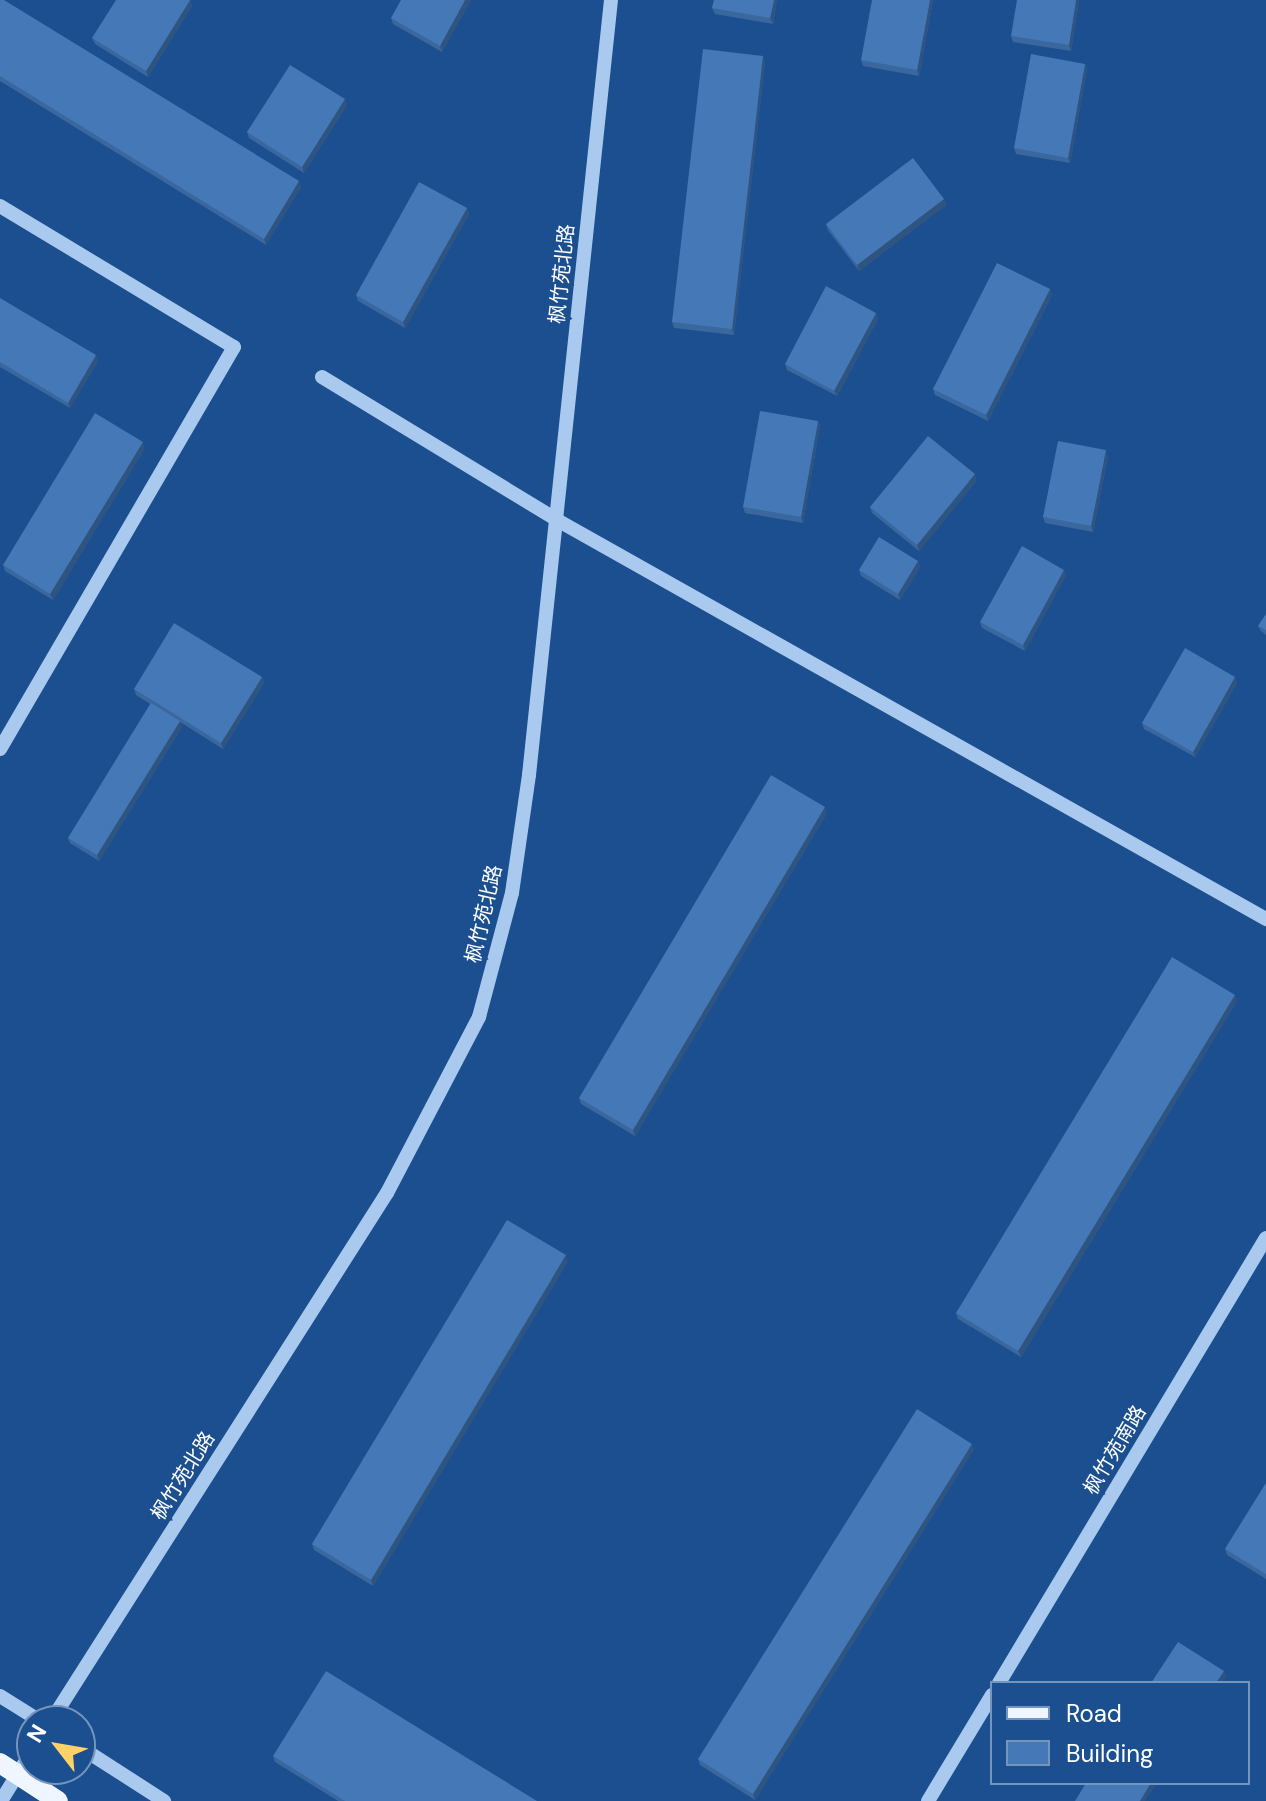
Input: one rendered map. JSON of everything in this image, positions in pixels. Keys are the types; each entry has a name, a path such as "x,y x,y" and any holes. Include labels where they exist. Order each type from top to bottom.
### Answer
{"main road":[{"path":"9,1769 58,1801"}],"street":[{"name":"枫竹苑北路","path":"61,1705 387,1193 479,1017 512,893 557,520 611,0"},
{"path":"0,206 234,347 0,749"},
{"path":"322,377 557,520 1266,919"},
{"name":"枫竹苑南路","path":"1000,1681 1266,1238"},
{"path":"928,1801 990,1698"},
{"path":"96,1757 164,1801"},
{"path":"1,1801 9,1769"}],"building":[{"path":"0,0 299,181 264,239 0,76"},
{"path":"116,0 190,0 146,71 92,38"},
{"path":"401,0 465,0 440,46 391,18"},
{"path":"714,0 774,0 770,18 712,8"},
{"path":"872,0 930,0 917,70 861,60"},
{"path":"1017,0 1076,0 1069,45 1011,36"},
{"path":"703,49 763,56 732,329 672,322"},
{"path":"1031,54 1085,64 1068,158 1014,148"},
{"path":"290,65 345,99 302,167 247,132"},
{"path":"913,158 944,199 857,265 826,224"},
{"path":"419,182 467,208 403,322 356,295"},
{"path":"997,263 1050,289 986,415 933,389"},
{"path":"826,286 876,313 834,391 785,364"},
{"path":"0,298 96,355 68,403 0,362"},
{"path":"760,411 818,421 801,517 743,507"},
{"path":"95,413 143,442 50,594 3,565"},
{"path":"928,436 975,474 917,545 870,507"},
{"path":"1058,441 1106,450 1091,526 1043,517"},
{"path":"879,537 918,561 898,594 859,570"},
{"path":"1022,546 1064,570 1023,645 980,622"},
{"path":"1266,614 1266,630 1258,626"},
{"path":"174,623 262,677 221,743 134,689"},
{"path":"1185,648 1235,677 1193,752 1142,723"},
{"path":"151,703 180,721 97,855 68,838"},
{"path":"771,775 825,807 633,1130 579,1098"},
{"path":"1172,957 1235,995 1018,1351 956,1313"},
{"path":"507,1220 566,1255 371,1580 312,1544"},
{"path":"917,1409 972,1444 753,1794 698,1759"},
{"path":"1266,1483 1266,1574 1225,1549"},
{"path":"1178,1642 1224,1671 1217,1681 1152,1681"},
{"path":"326,1671 537,1801 345,1801 273,1756"},
{"path":"1085,1785 1150,1785 1140,1801 1075,1801"}]}
